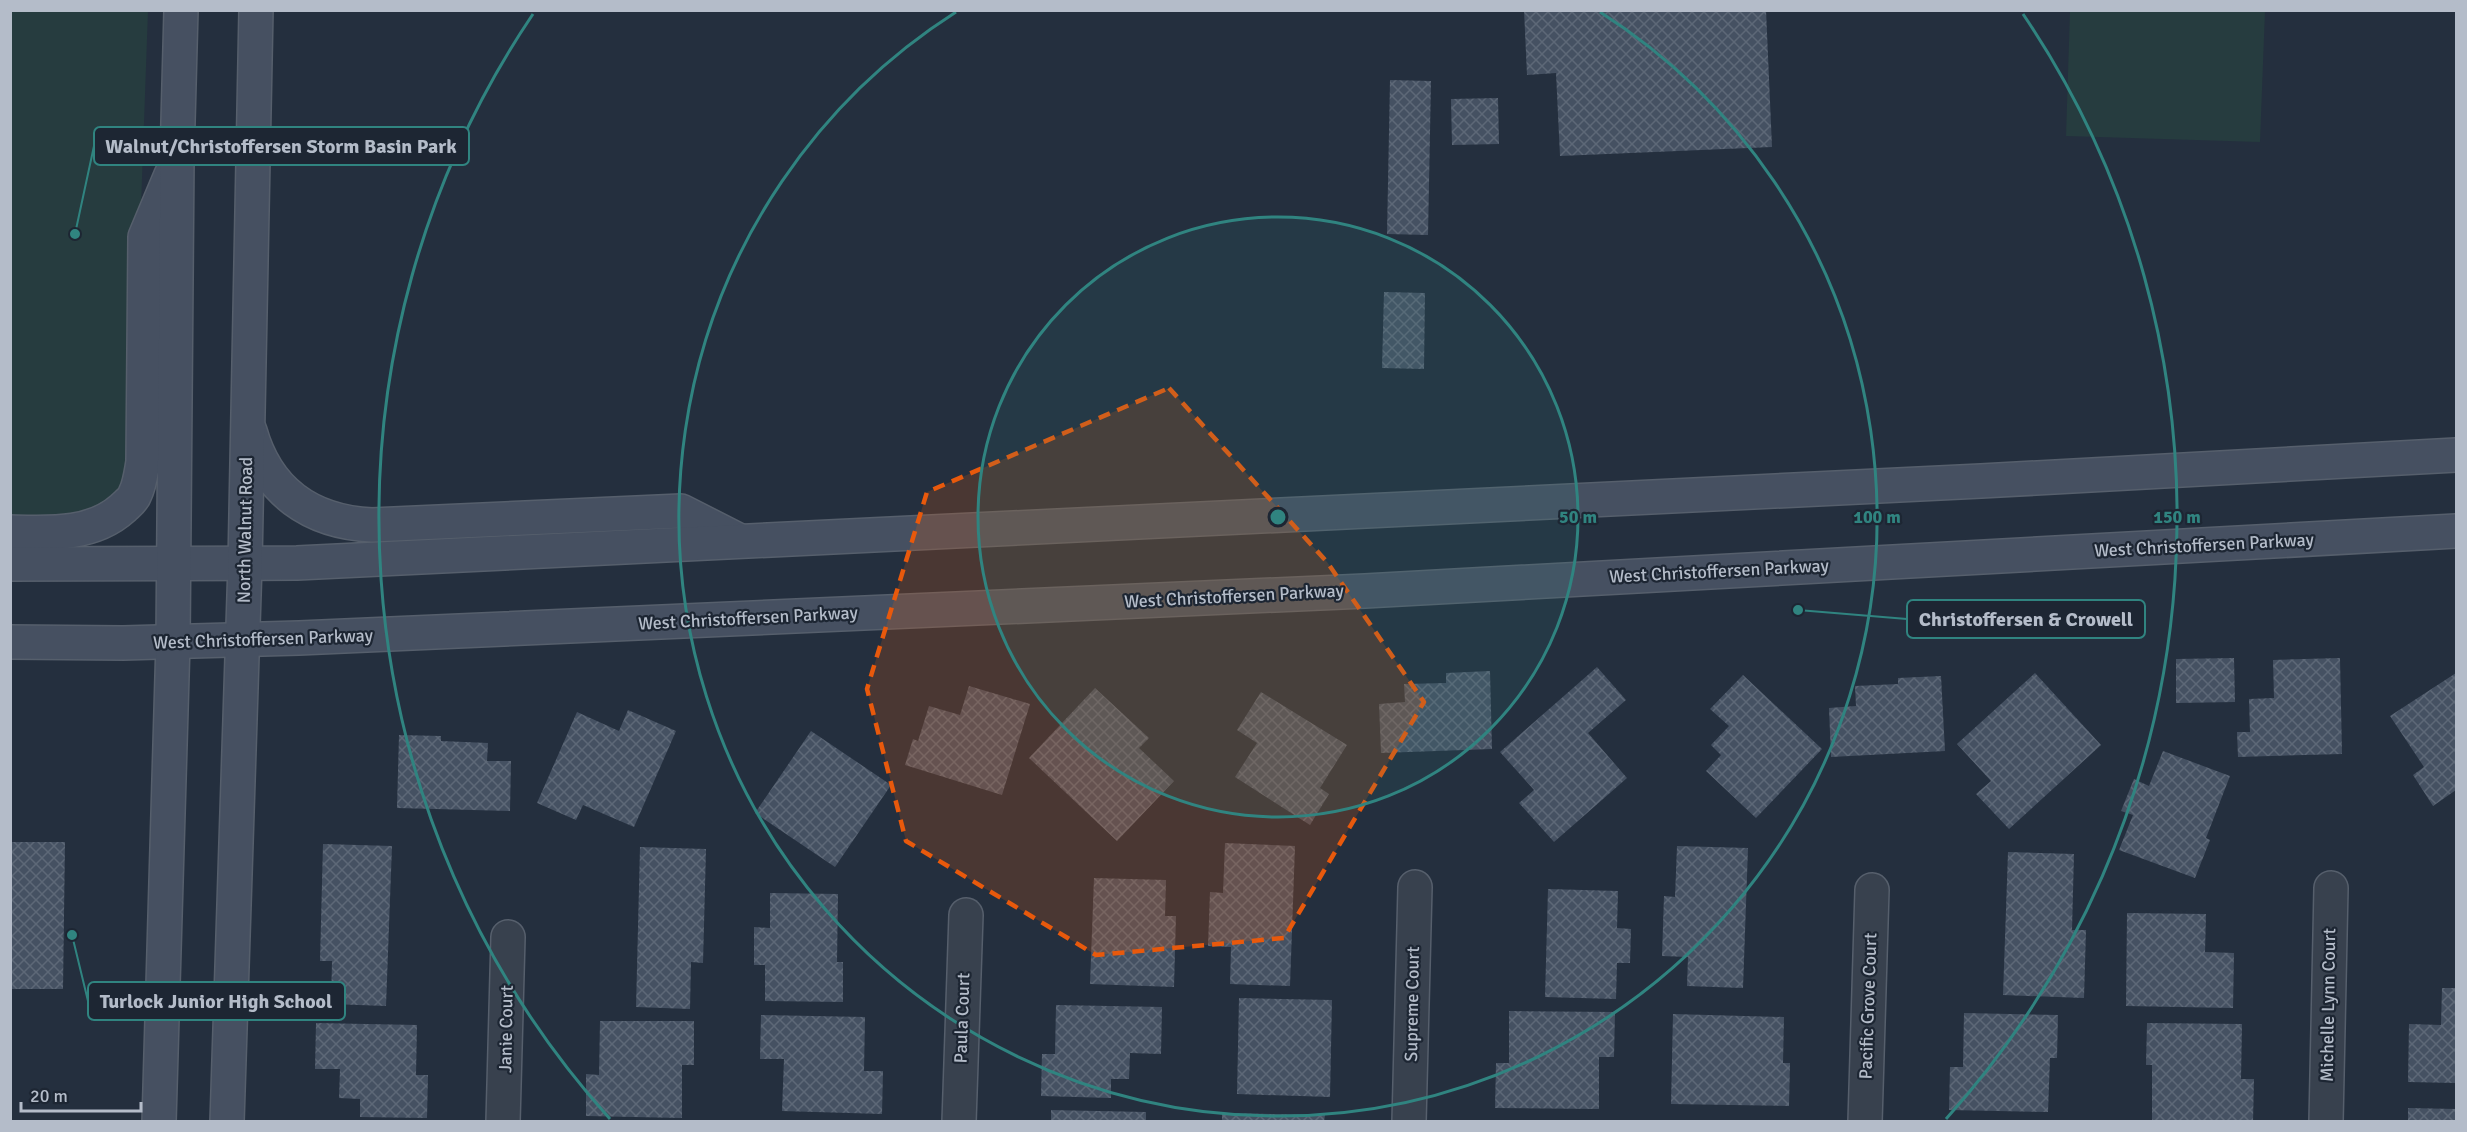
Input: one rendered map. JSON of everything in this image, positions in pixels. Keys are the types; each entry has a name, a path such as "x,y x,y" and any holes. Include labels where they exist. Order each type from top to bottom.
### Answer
{"street":[{"path":"159,1122 173,642 177,159 181,10"},
{"name":"North Walnut Road","path":"227,1122 245,564 246,418 256,10"},
{"path":"10,532 74,531 109,519 134,497 140,482 143,462 145,237 177,159"},
{"path":"246,418 262,460 289,496 312,511 342,522 372,525 681,511 740,541"},
{"path":"10,564 312,563 1957,483 2457,455"},
{"name":"West Christoffersen Parkway","path":"10,642 243,640 1365,591 2457,531"},
{"name":"Supreme Court","path":"1409,1122 1414,887"},
{"name":"Michelle Lynn Court","path":"2326,1122 2331,888"},
{"name":"Pacific Grove Court","path":"1865,1122 1872,890"},
{"name":"Paula Court","path":"959,1122 966,915"},
{"name":"Janie Court","path":"503,1122 508,937"}],"highlighted area":[{"path":"1169,388 1327,562 1424,702 1284,938 1096,955 906,841 867,689 927,492"}],"green space":[{"path":"11,11 148,11 132,458 126,482 113,497 87,512 58,517 11,518"},
{"path":"2070,11 2265,11 2260,142 2066,136"}],"building":[{"path":"1524,10 1766,10 1772,147 1560,156 1556,73 1527,75"},
{"path":"1390,80 1431,81 1428,235 1387,234"},
{"path":"1498,98 1499,144 1452,145 1451,99"},
{"path":"1384,292 1425,293 1424,369 1382,368"},
{"path":"2234,658 2235,702 2176,703 2176,659"},
{"path":"2340,658 2342,754 2238,757 2237,732 2250,732 2249,699 2274,698 2273,660"},
{"path":"1597,667 1626,700 1588,733 1627,778 1554,842 1519,803 1534,790 1500,752"},
{"path":"1490,671 1492,749 1381,753 1379,704 1405,702 1404,684 1446,683 1446,673"},
{"path":"2035,673 2101,745 2009,829 1976,794 1991,781 1957,744"},
{"path":"2456,673 2456,790 2433,806 2413,775 2424,767 2390,716"},
{"path":"1743,675 1822,749 1756,818 1706,771 1721,755 1711,745 1729,726 1710,709"},
{"path":"1941,676 1945,751 1831,757 1829,708 1856,706 1855,686 1898,684 1898,678"},
{"path":"969,686 1030,704 1002,795 905,765 913,739 918,741 929,706 960,715"},
{"path":"1095,688 1149,738 1139,748 1174,781 1117,841 1029,758"},
{"path":"1261,692 1347,745 1320,788 1329,794 1310,825 1235,777 1257,743 1237,730"},
{"path":"628,710 676,731 634,827 583,805 576,820 537,803 577,712 619,731"},
{"path":"811,731 891,785 835,867 755,813"},
{"path":"399,735 441,736 441,741 488,743 487,761 511,761 510,811 397,808"},
{"path":"2163,751 2230,776 2206,838 2210,840 2195,878 2119,850 2133,815 2121,811 2134,779 2149,786"},
{"path":"10,842 65,842 63,989 10,989"},
{"path":"1225,843 1295,846 1290,986 1230,984 1231,947 1208,946 1210,892 1223,893"},
{"path":"323,844 392,846 386,1006 331,1004 332,961 320,961"},
{"path":"1677,846 1748,848 1743,988 1687,986 1688,957 1662,956 1664,896 1675,897"},
{"path":"640,847 706,849 703,963 691,962 690,1009 636,1007"},
{"path":"2008,852 2074,854 2072,930 2086,930 2084,998 2003,995"},
{"path":"1094,878 1166,880 1165,916 1176,916 1174,987 1090,984"},
{"path":"1548,889 1618,891 1617,928 1631,929 1630,963 1617,963 1616,999 1545,997"},
{"path":"770,893 838,894 837,962 843,962 843,1002 765,1001 765,965 754,965 754,927 770,928"},
{"path":"2127,913 2206,914 2205,952 2234,953 2233,1008 2126,1006"},
{"path":"2442,988 2456,988 2456,1083 2408,1082 2409,1024 2441,1025"},
{"path":"1239,998 1332,1000 1330,1097 1237,1094"},
{"path":"1056,1005 1162,1007 1161,1054 1130,1053 1129,1079 1111,1079 1111,1098 1041,1096 1042,1054 1055,1054"},
{"path":"1509,1011 1615,1012 1614,1057 1599,1057 1599,1109 1495,1108 1496,1063 1509,1063"},
{"path":"1964,1013 2058,1015 2057,1058 2050,1058 2048,1112 1949,1110 1950,1067 1963,1067"},
{"path":"1673,1014 1784,1017 1783,1063 1790,1063 1789,1106 1671,1104"},
{"path":"761,1015 865,1017 864,1071 883,1071 882,1114 782,1111 784,1059 760,1059"},
{"path":"600,1021 694,1021 694,1065 682,1065 682,1118 586,1116 586,1074 599,1075"},
{"path":"316,1023 417,1025 416,1075 428,1075 427,1118 360,1117 360,1099 339,1098 340,1069 315,1069"},
{"path":"2147,1023 2242,1024 2241,1079 2254,1079 2253,1122 2152,1120 2152,1065 2146,1065"},
{"path":"2408,1108 2456,1109 2456,1122 2408,1122"},
{"path":"1051,1110 1146,1112 1146,1122 1051,1122"},
{"path":"1222,1113 1325,1115 1324,1122 1222,1122"}],"place":[{"name":"Walnut/Christoffersen Storm Basin Park","path":"75,234"},
{"name":"Christoffersen & Crowell","path":"1798,610"},
{"name":"Turlock Junior High School","path":"72,935"}]}
